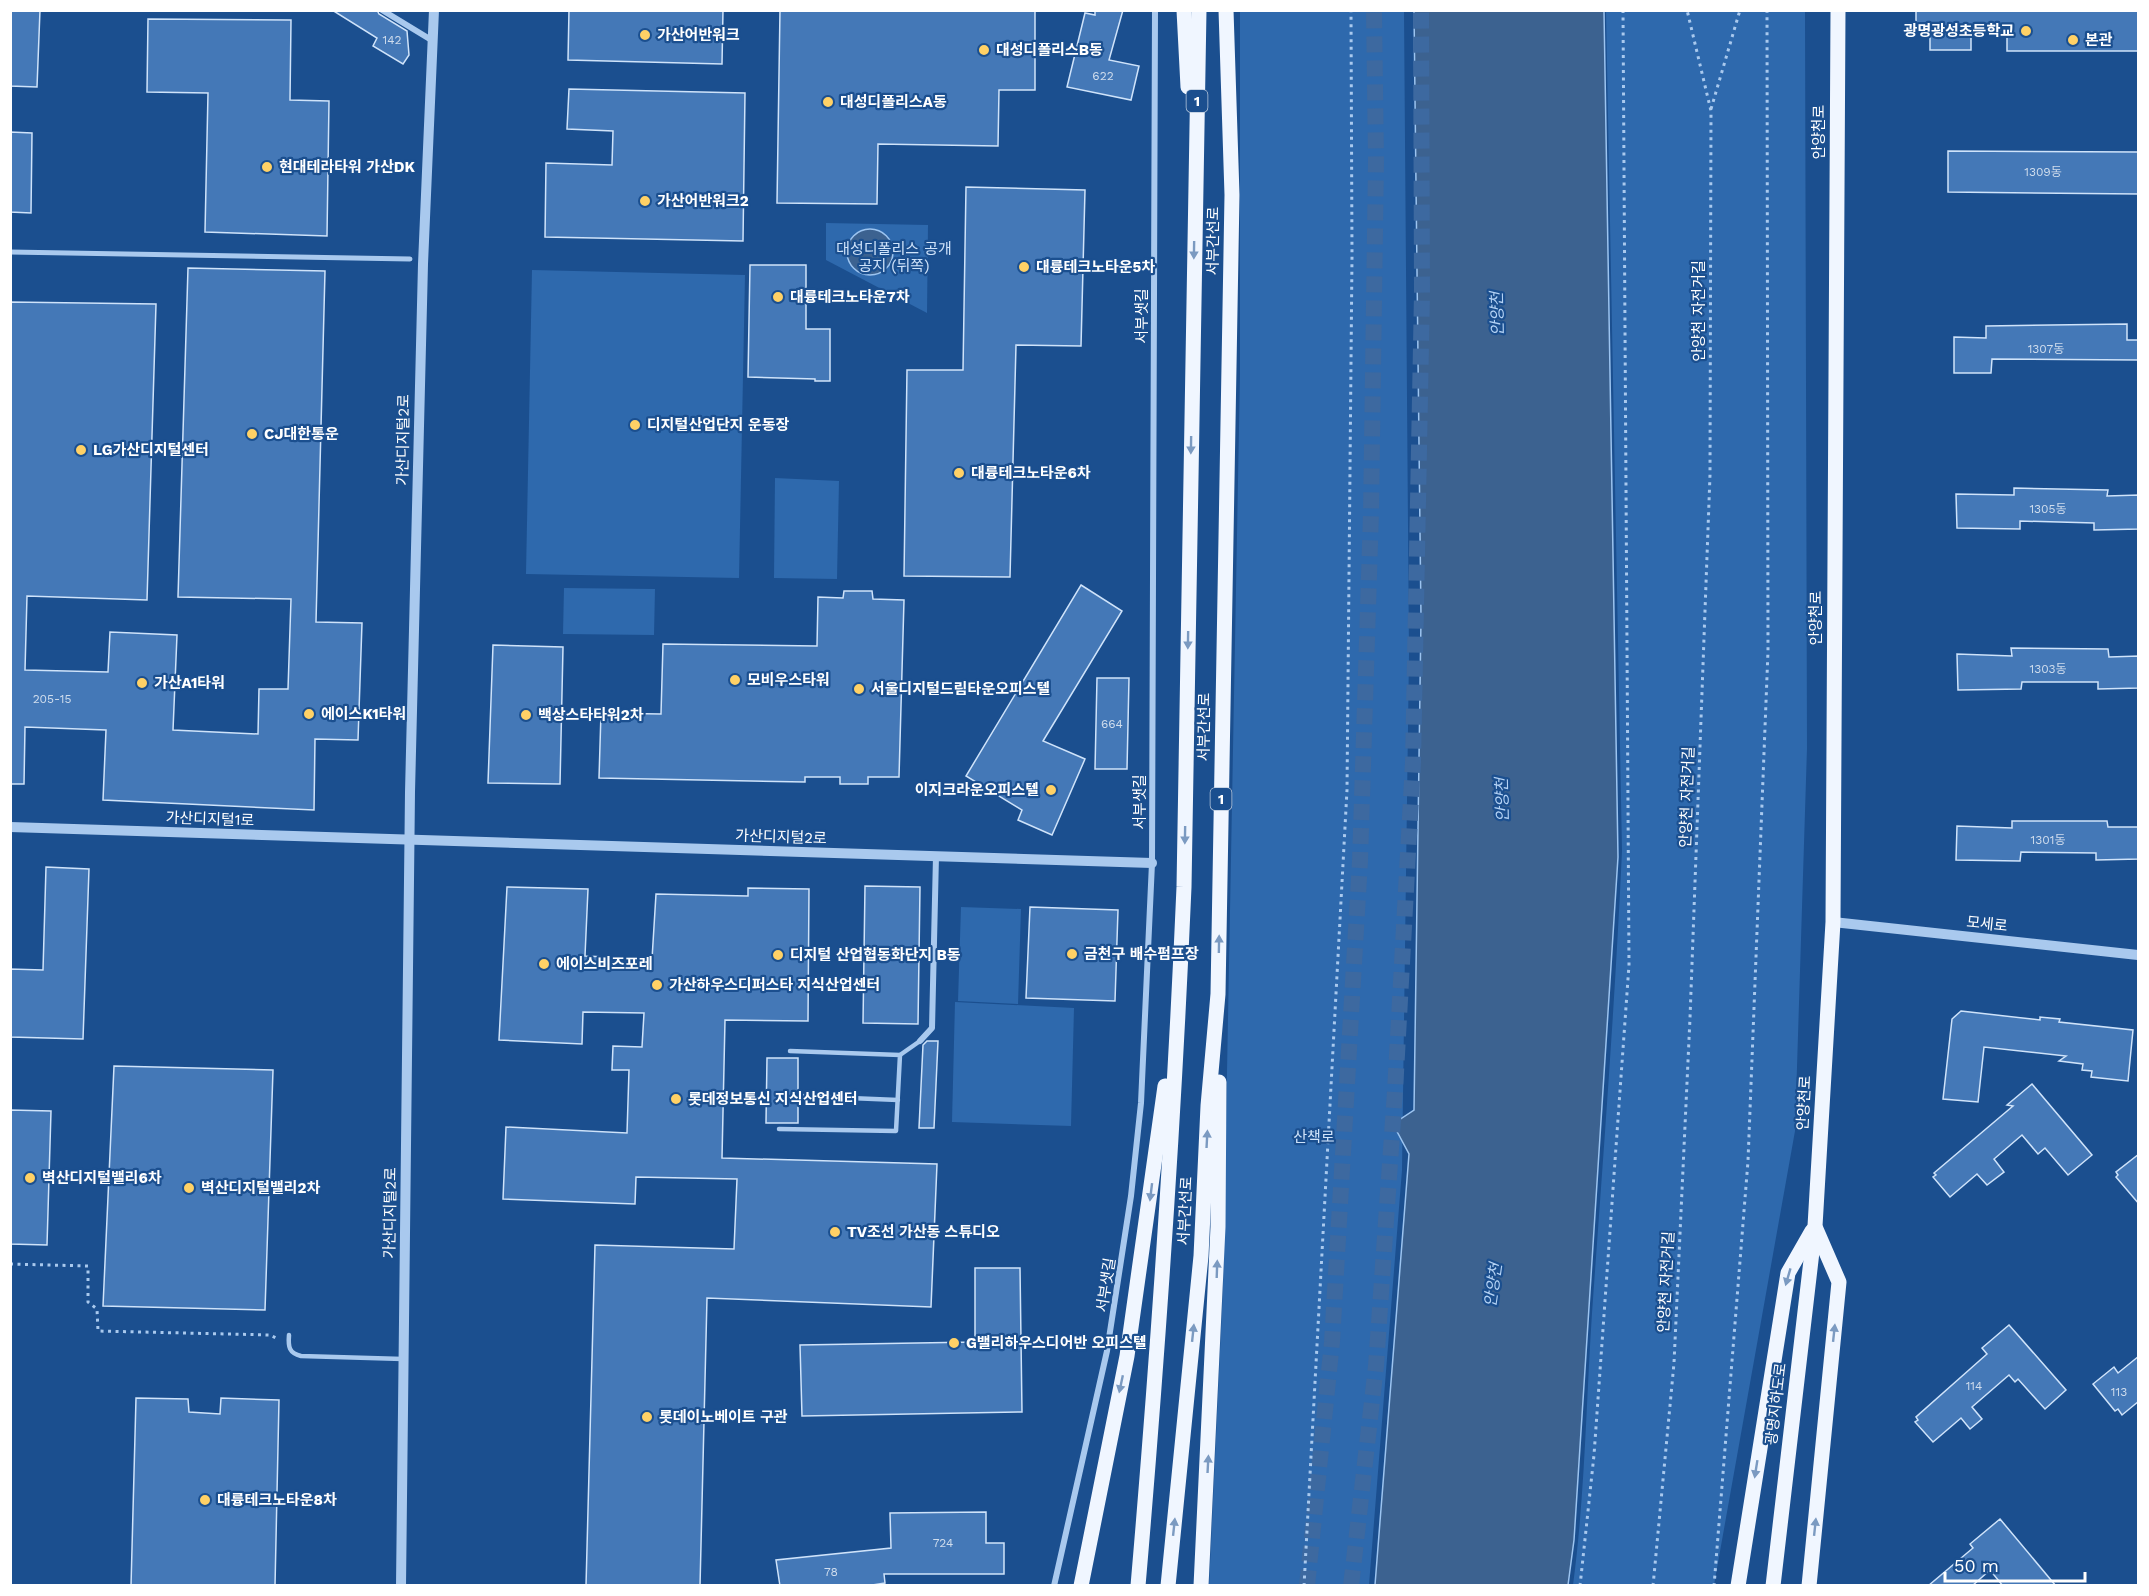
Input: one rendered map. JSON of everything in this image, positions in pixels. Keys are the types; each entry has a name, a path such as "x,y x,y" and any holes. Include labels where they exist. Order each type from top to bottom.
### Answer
{"main road":[{"path":"1184,10 1195,191"},
{"name":"서부간선로","path":"1138,1586 1153,1408 1180,988 1184,887 1199,10"},
{"name":"서부간선로","path":"1168,1586 1201,1256 1208,1106 1218,994 1232,195 1226,10"},
{"name":"안양천로","path":"1815,1226 1833,922 1838,10"},
{"path":"1081,1586 1127,1356 1180,988"},
{"path":"1201,1586 1218,1227 1218,994"},
{"path":"1738,1586 1788,1273 1815,1226"},
{"path":"1809,1586 1839,1282 1815,1226"},
{"name":"광명지하도로","path":"1773,1586 1815,1226"}],"street":[{"path":"382,10 433,41"},
{"name":"가산디지털2로","path":"401,1586 409,840 423,264 434,10"},
{"name":"서부샛길","path":"1054,1586 1107,1351 1131,1196 1141,1103 1152,863 1155,10"},
{"path":"10,252 410,259"},
{"name":"가산디지털1로","path":"10,827 409,840"},
{"name":"가산디지털2로","path":"409,840 1152,863"},
{"path":"920,1041 932,1028 936,856"},
{"name":"모세로","path":"1833,922 2139,955"}],"lane":[{"path":"790,1051 900,1055 920,1041"},
{"path":"779,1129 896,1131 900,1055"},
{"path":"801,1096 898,1101"},
{"path":"289,1335 291,1351 301,1356 403,1359"}],"path":[{"path":"1304,1586 1347,790 1353,256 1351,10"},
{"path":"1580,1586 1594,1455 1629,965 1623,10"},
{"name":"안양천 자전거길","path":"1653,1586 1674,1363 1710,476 1711,111 1687,10"},
{"path":"1711,111 1740,10"},
{"path":"1714,1586 1748,1161 1768,651 1767,10"},
{"path":"10,1264 88,1266 88,1302 97,1309 98,1331 270,1335 289,1345"}],"green space":[{"name":"산책로","path":"1240,11 1404,11 1409,654 1402,1170 1369,1585 1209,1586 1223,1287 1240,374"},
{"path":"1606,11 1805,11 1807,748 1795,1131 1714,1585 1573,1585 1583,1483 1622,851"},
{"name":"대성디폴리스 공개 공지 (뒤쪽)","path":"826,223 928,225 927,313 826,260"},
{"name":"디지털산업단지 운동장","path":"532,270 745,275 739,578 526,574"},
{"path":"775,478 839,481 837,579 774,578"},
{"path":"564,588 655,589 654,635 563,634"},
{"path":"961,907 1021,909 1018,1004 958,1001"},
{"path":"955,1002 1074,1008 1071,1126 952,1122"}],"water":[{"name":"안양천","path":"1414,11 1604,11 1618,857 1574,1540 1568,1585 1375,1585 1409,1154 1393,1124 1414,1110 1421,618"},
{"path":"870,229 886,236 893,252 886,268 870,275 854,268 847,252 854,236"}],"building":[{"path":"10,10 40,10 37,87 10,86"},
{"path":"332,10 377,10 379,14 407,31 409,55 403,64 373,46 377,38"},
{"name":"가산어반워크","path":"569,10 723,10 722,64 568,60"},
{"path":"780,10 1035,10 1035,90 999,90 998,146 878,144 877,204 777,203"},
{"path":"1095,10 1123,10 1109,60 1139,66 1131,100 1067,87 1085,13 1095,15"},
{"name":"광명광성초등학교","path":"1916,10 2139,10 2139,51 2007,51 2007,30 1971,30 1971,50 1930,50 1930,30 1916,30"},
{"name":"현대테라타워 가산DK","path":"148,19 291,20 290,100 329,101 327,236 205,232 208,93 147,92"},
{"name":"가산어반워크2","path":"569,89 745,93 743,241 545,237 546,163 612,165 613,131 567,129"},
{"path":"10,132 32,133 31,213 10,212"},
{"path":"1948,151 2139,152 2139,194 1948,192"},
{"path":"966,187 1085,190 1081,346 1016,345 1010,577 904,576 907,370 963,370"},
{"name":"대륭테크노타운7차","path":"750,265 806,265 806,329 830,329 830,381 748,377"},
{"path":"188,268 325,271 316,622 362,623 358,740 315,739 314,810 103,800 106,730 25,727 24,784 10,784 10,302 156,304 147,600 27,596 25,670 108,672 110,632 177,635 173,730 258,734 259,689 288,689 291,599 178,597"},
{"path":"2127,324 2127,340 2139,340 2139,360 1992,359 1991,373 1954,373 1954,337 1986,338 1986,326"},
{"path":"2014,488 2108,490 2107,496 2139,495 2139,529 2094,530 2094,523 2020,521 2020,529 1957,528 1956,494 2014,495"},
{"path":"1081,585 1122,611 1043,741 1085,759 1052,835 1018,820 1022,810 966,776"},
{"path":"844,591 872,591 873,599 904,600 899,777 868,777 868,784 840,784 840,777 805,777 805,782 599,778 601,713 661,714 663,644 817,646 818,597 843,598"},
{"name":"백상스타타워2차","path":"493,645 563,647 560,784 488,783"},
{"path":"2011,648 2108,649 2109,657 2139,656 2139,688 2098,689 2098,682 2022,682 2021,689 1958,690 1957,654 2012,656"},
{"path":"1097,678 1129,678 1127,769 1095,769"},
{"path":"2012,821 2107,821 2108,827 2139,827 2139,859 2096,860 2096,853 2021,852 2020,861 1956,860 1957,826 2012,828"},
{"path":"46,867 89,869 83,1039 10,1037 10,969 43,970"},
{"path":"865,886 920,887 918,1024 863,1023"},
{"path":"507,887 588,889 585,956 652,959 656,894 748,896 748,888 809,889 808,1021 725,1020 722,1158 937,1164 931,1307 707,1298 700,1586 586,1586 595,1245 734,1249 737,1179 636,1177 635,1204 503,1199 506,1127 627,1133 629,1070 612,1070 613,1046 642,1047 644,1013 583,1012 582,1044 499,1040"},
{"name":"금천구 배수펌프장","path":"1030,907 1118,910 1115,1001 1026,998"},
{"path":"1961,1011 2040,1020 2040,1017 2060,1019 2059,1022 2133,1030 2128,1081 2091,1077 2092,1071 2082,1070 2083,1064 2059,1061 2066,1056 1984,1047 1978,1102 1943,1099 1952,1019"},
{"path":"927,1041 938,1041 934,1128 919,1128 923,1045"},
{"path":"767,1058 798,1058 798,1123 766,1123"},
{"name":"벽산디지털밸리2차","path":"114,1066 273,1070 265,1310 103,1306"},
{"path":"2032,1084 2092,1155 2068,1175 2045,1148 2038,1154 2022,1135 1994,1159 2004,1172 1987,1185 1977,1174 1950,1197 1933,1177 1936,1175 1934,1173 2013,1106 2007,1105"},
{"name":"벽산디지털밸리6차","path":"10,1110 51,1111 47,1245 10,1244"},
{"path":"2139,1154 2139,1204 2116,1177 2118,1175 2116,1172"},
{"name":"G밸리하우스디어반 오피스텔","path":"975,1268 1020,1268 1022,1412 802,1416 800,1345 975,1342"},
{"path":"2009,1325 2066,1390 2045,1409 2018,1379 2015,1382 2009,1375 1972,1407 1982,1419 1970,1429 1961,1418 1933,1442 1915,1422 1918,1420 1916,1417 1987,1354 1982,1348"},
{"path":"2139,1356 2139,1401 2122,1415 2118,1409 2115,1411 2093,1384 2114,1367 2118,1373"},
{"name":"대륭테크노타운8차","path":"136,1398 188,1399 189,1412 220,1414 221,1398 279,1400 275,1586 131,1586"},
{"path":"986,1512 986,1543 1004,1543 1004,1574 884,1574 885,1583 866,1586 780,1586 776,1560 891,1548 890,1513"},
{"path":"2000,1519 2056,1586 2003,1586 1990,1570 1972,1586 1928,1586 1973,1548 1970,1544"}],"tunnel":[{"path":"1307,1586 1332,1342 1360,861 1371,513 1376,161 1374,10"},
{"path":"1351,1586 1376,1366 1395,1091 1413,762 1422,293 1421,10"}],"place":[{"name":"광명광성초등학교","path":"2026,31"},
{"name":"가산어반워크","path":"645,35"},
{"name":"본관","path":"2073,40"},
{"name":"대성디폴리스B동","path":"984,50"},
{"name":"대성디폴리스A동","path":"828,102"},
{"name":"현대테라타워 가산DK","path":"267,167"},
{"name":"가산어반워크2","path":"645,201"},
{"name":"대륭테크노타운5차","path":"1024,267"},
{"name":"대륭테크노타운7차","path":"778,297"},
{"name":"디지털산업단지 운동장","path":"635,425"},
{"name":"CJ대한통운","path":"252,434"},
{"name":"LG가산디지털센터","path":"81,450"},
{"name":"대륭테크노타운6차","path":"959,473"},
{"name":"모비우스타워","path":"735,680"},
{"name":"가산A1타워","path":"142,683"},
{"name":"서울디지털드림타운오피스텔","path":"859,689"},
{"name":"에이스K1타워","path":"309,714"},
{"name":"백상스타타워2차","path":"526,715"},
{"name":"이지크라운오피스텔","path":"1051,790"},
{"name":"금천구 배수펌프장","path":"1072,954"},
{"name":"디지털 산업협동화단지 B동","path":"778,955"},
{"name":"에이스비즈포레","path":"544,964"},
{"name":"가산하우스디퍼스타 지식산업센터","path":"657,985"},
{"name":"롯데정보통신 지식산업센터","path":"676,1099"},
{"name":"벽산디지털밸리6차","path":"30,1178"},
{"name":"벽산디지털밸리2차","path":"189,1188"},
{"name":"TV조선 가산동 스튜디오","path":"835,1232"},
{"name":"G밸리하우스디어반 오피스텔","path":"954,1343"},
{"name":"롯데이노베이트 구관","path":"647,1417"},
{"name":"대륭테크노타운8차","path":"205,1500"}]}
